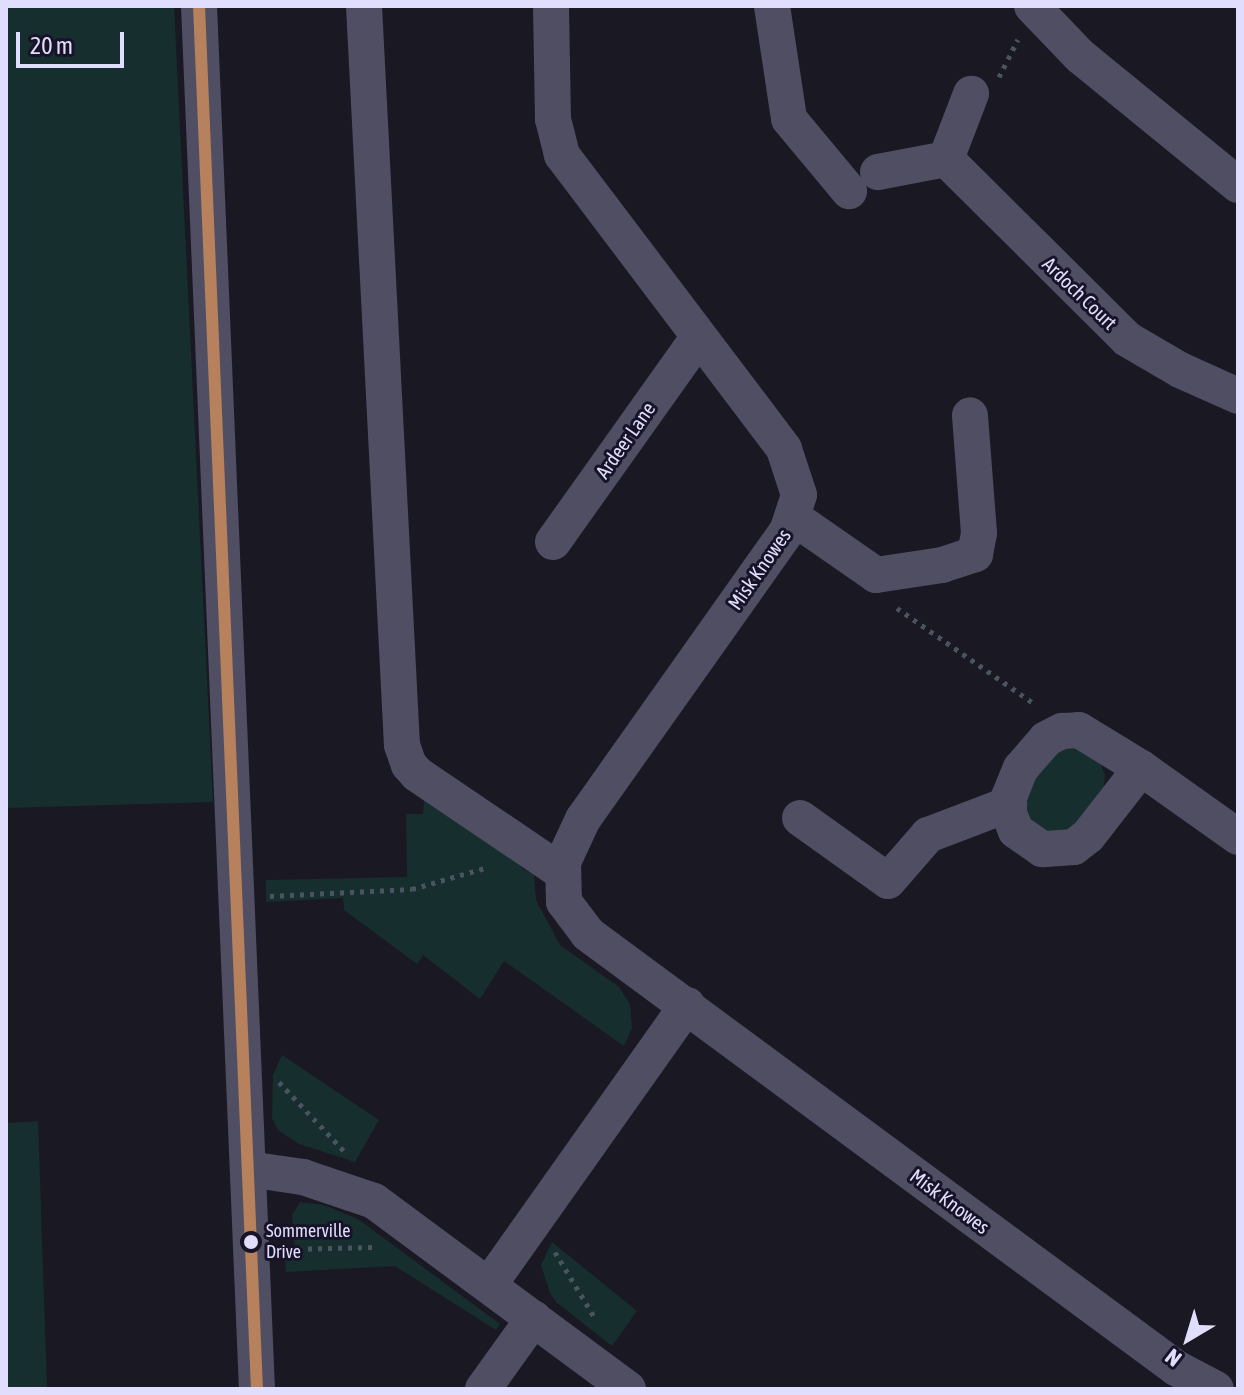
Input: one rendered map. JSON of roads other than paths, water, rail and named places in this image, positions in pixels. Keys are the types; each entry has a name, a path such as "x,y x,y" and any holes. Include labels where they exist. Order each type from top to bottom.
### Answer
{"street":[{"path":"199,6 257,1389"},
{"path":"364,6 402,745 409,765 417,774 549,863"},
{"name":"Misk Knowes","path":"551,6 553,119 562,155 784,449 799,495 794,518 583,819 568,847 549,863 564,902 573,919 588,934 1176,1368 1216,1389"},
{"path":"772,6 789,119 864,182 946,159 971,94"},
{"path":"1032,7 1080,56 1238,185"},
{"name":"Ardoch Court","path":"946,159 1127,339 1154,357 1238,396"},
{"name":"Ardeer Lane","path":"553,542 698,338"},
{"path":"794,518 876,575 942,565 975,554 979,533 970,415"},
{"path":"1141,768 1088,836 1074,847 1042,849 1016,831 1009,804 1013,783 1032,753 1046,739 1062,731 1079,730 1141,768 1238,837"},
{"path":"800,818 888,881 928,835 1009,804"},
{"path":"489,1285 687,1005"},
{"path":"248,1169 303,1177 361,1195 394,1213 628,1389"},
{"path":"483,1389 534,1318"}],"place":[{"name":"Sommerville Drive","path":"251,1242"}]}
